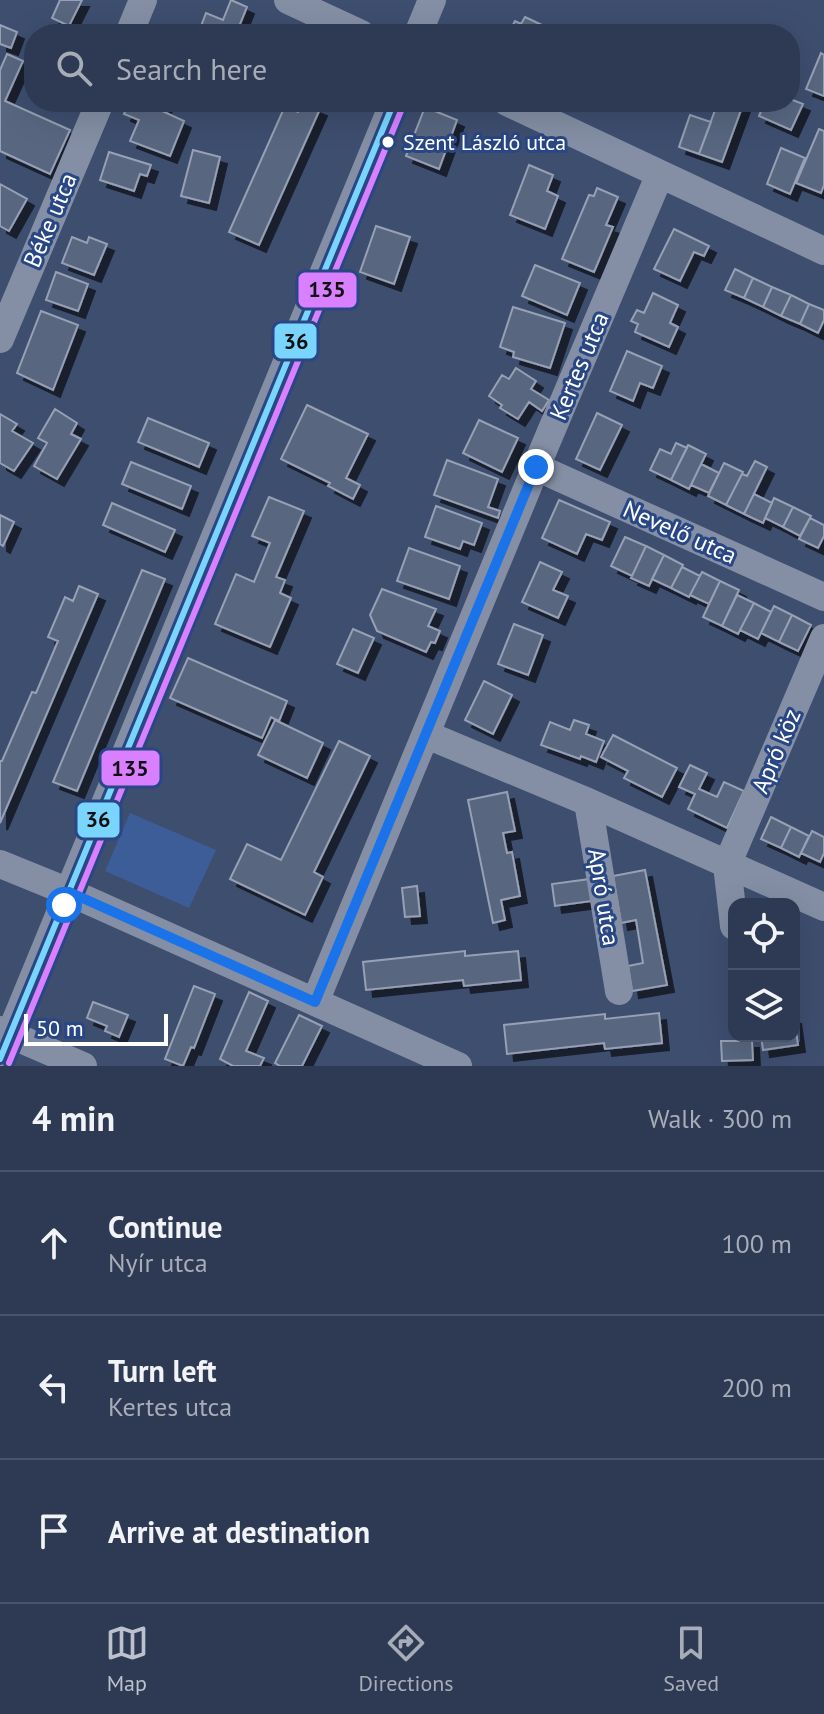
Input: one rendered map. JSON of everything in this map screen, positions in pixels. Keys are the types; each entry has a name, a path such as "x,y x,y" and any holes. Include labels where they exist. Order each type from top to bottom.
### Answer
{"street":[{"path":"133,24 143,0"},
{"path":"288,0 340,24"},
{"path":"422,24 432,0"},
{"name":"Béke utca","path":"0,339 96,112"},
{"path":"83,1066 3,1041 69,892 390,112"},
{"path":"528,112 824,251"},
{"name":"Kertes utca","path":"315,1002 660,174"},
{"name":"Nevelő utca","path":"536,467 824,597"},
{"name":"Apró köz","path":"727,865 824,638"},
{"name":"Apró utca","path":"427,735 588,802 824,907"},
{"name":"Apró utca","path":"588,802 619,991"},
{"path":"0,864 458,1066"},
{"path":"727,865 731,898"}],"shaded area":[{"path":"130,813 216,850 189,908 105,871"}],"building":[{"path":"60,0 82,0 70,24 52,18"},
{"path":"231,0 247,7 240,24 202,24 206,13 223,20"},
{"path":"525,17 540,24 521,24"},
{"path":"0,25 17,32 11,48 0,44"},
{"path":"821,53 824,55 824,96 806,89"},
{"path":"7,54 23,61 5,101 70,130 50,174 0,151 0,70"},
{"path":"164,112 184,121 170,156 130,141 139,120 124,114"},
{"path":"282,112 319,112 259,245 229,232"},
{"path":"423,112 437,112 457,120 439,169 406,156"},
{"path":"714,112 740,112 722,162 699,154"},
{"path":"761,112 799,112 791,130 759,116"},
{"path":"690,115 711,122 699,154 679,147"},
{"path":"819,129 824,131 824,185 821,193 796,183"},
{"path":"781,148 805,158 790,194 767,184"},
{"path":"193,150 220,157 209,203 181,196"},
{"path":"109,152 151,165 147,176 140,174 134,191 100,180"},
{"path":"529,165 553,175 547,191 558,196 545,229 510,215"},
{"path":"0,184 27,199 9,231 0,226"},
{"path":"597,188 618,197 606,225 613,227 594,272 562,259 589,195 594,196"},
{"path":"376,226 410,237 394,284 360,272"},
{"path":"674,229 709,246 704,256 694,252 680,281 654,269"},
{"path":"72,237 87,243 89,237 107,244 94,275 62,263"},
{"path":"535,265 580,283 567,315 522,296"},
{"path":"735,269 753,278 744,298 725,290"},
{"path":"56,272 88,284 78,311 46,300"},
{"path":"753,278 772,287 763,307 744,298"},
{"path":"772,287 791,295 781,316 763,307"},
{"path":"653,293 678,305 670,323 678,327 669,347 635,332 638,324 631,321 637,310 644,313"},
{"path":"791,295 809,304 800,324 781,316"},
{"path":"809,304 824,310 824,320 818,333 800,324"},
{"path":"513,307 565,323 550,368 513,357 514,352 500,347"},
{"path":"41,311 78,325 53,390 17,373"},
{"path":"627,351 662,366 653,388 640,383 633,401 610,391"},
{"path":"516,368 536,381 531,389 549,400 542,411 529,402 518,419 500,408 502,405 489,396 502,375 509,379"},
{"path":"307,405 368,434 346,478 360,485 353,499 328,486 330,483 281,459"},
{"path":"55,409 77,423 71,434 81,439 57,479 34,466 47,443 38,438"},
{"path":"597,413 622,425 600,470 576,459"},
{"path":"0,414 17,424 12,431 33,443 14,471 0,463"},
{"path":"148,418 209,443 199,467 138,442"},
{"path":"479,420 518,438 502,472 463,453"},
{"path":"676,443 687,448 671,480 650,470 660,449 671,454"},
{"path":"688,445 706,454 689,489 671,480"},
{"path":"447,460 498,479 488,507 500,511 498,518 434,495"},
{"path":"755,461 767,467 744,514 726,505 742,474 747,476"},
{"path":"131,462 191,486 182,509 122,484"},
{"path":"724,463 743,472 726,505 708,496"},
{"path":"701,464 719,473 709,493 691,485"},
{"path":"754,494 772,503 763,523 744,514"},
{"path":"269,497 304,511 276,577 285,580 280,593 291,598 270,647 215,624 236,574 254,582 270,543 252,536"},
{"path":"774,498 793,507 783,527 765,518"},
{"path":"559,500 610,522 602,540 586,534 577,554 542,538"},
{"path":"112,503 175,530 165,552 103,525"},
{"path":"436,506 482,523 474,545 463,541 460,549 425,537"},
{"path":"793,507 811,516 800,536 783,527"},
{"path":"0,515 14,522 3,546 0,544"},
{"path":"810,518 824,525 824,536 818,548 799,539"},
{"path":"625,537 646,546 632,576 611,566"},
{"path":"646,546 664,555 649,586 631,578"},
{"path":"409,548 460,566 449,599 397,581"},
{"path":"664,555 683,565 671,588 652,579"},
{"path":"540,562 562,572 553,590 568,596 558,618 522,602"},
{"path":"682,567 700,576 689,597 671,588"},
{"path":"142,570 165,579 77,791 53,782"},
{"path":"702,572 720,581 709,604 690,595"},
{"path":"720,581 739,590 722,626 703,617"},
{"path":"79,586 98,594 0,823 0,761 32,692 36,693 58,641 48,637 65,597 73,601"},
{"path":"382,589 436,609 428,626 440,631 435,643 431,642 426,652 377,631 370,615"},
{"path":"737,595 754,603 738,634 722,626"},
{"path":"754,603 771,612 758,639 740,630"},
{"path":"774,606 792,615 779,642 761,633"},
{"path":"792,615 811,625 798,651 779,642"},
{"path":"514,624 543,635 528,675 498,664"},
{"path":"353,629 374,638 358,673 337,664"},
{"path":"188,658 287,701 279,721 271,717 262,738 170,698"},
{"path":"484,681 512,695 493,734 465,720"},
{"path":"275,720 323,743 307,778 258,755"},
{"path":"574,720 589,725 586,734 604,741 596,762 541,745 550,722 570,730"},
{"path":"613,735 677,768 662,797 624,778 628,771 601,757"},
{"path":"339,741 370,756 314,872 323,877 305,915 230,879 247,844 281,860"},
{"path":"690,765 707,773 699,789 717,797 724,782 744,791 727,828 688,809 695,794 679,787"},
{"path":"507,792 515,831 503,833 507,853 512,852 520,896 501,900 505,920 493,923 468,800"},
{"path":"771,817 791,827 781,848 761,839"},
{"path":"791,827 809,836 799,857 781,848"},
{"path":"812,831 824,837 824,853 820,862 801,853"},
{"path":"645,870 667,985 632,991 628,966 643,963 636,920 621,923 613,876"},
{"path":"590,879 592,901 555,906 552,884"},
{"path":"417,886 420,916 405,917 402,888"},
{"path":"465,951 465,956 518,951 521,980 464,986 463,980 366,990 363,962"},
{"path":"194,986 215,994 194,1048 191,1047 183,1066 165,1059"},
{"path":"249,992 268,1001 246,1051 264,1058 260,1066 233,1066 220,1059"},
{"path":"93,1002 128,1015 119,1037 105,1031 107,1026 87,1018"},
{"path":"659,1013 662,1043 605,1049 604,1043 507,1054 504,1025 605,1014 605,1019"},
{"path":"299,1015 322,1026 302,1066 280,1066 275,1063"},
{"path":"721,1041 752,1042 753,1060 722,1061"},
{"path":"762,1042 798,1042 798,1045 763,1050"}],"transit line":[{"name":"36","path":"0,1059 390,112"},
{"name":"135","path":"9,1063 401,112"}],"place":[{"name":"Szent László utca","path":"388,142"}],"route":[{"path":"64,905 69,892 315,1002 536,467"}]}
